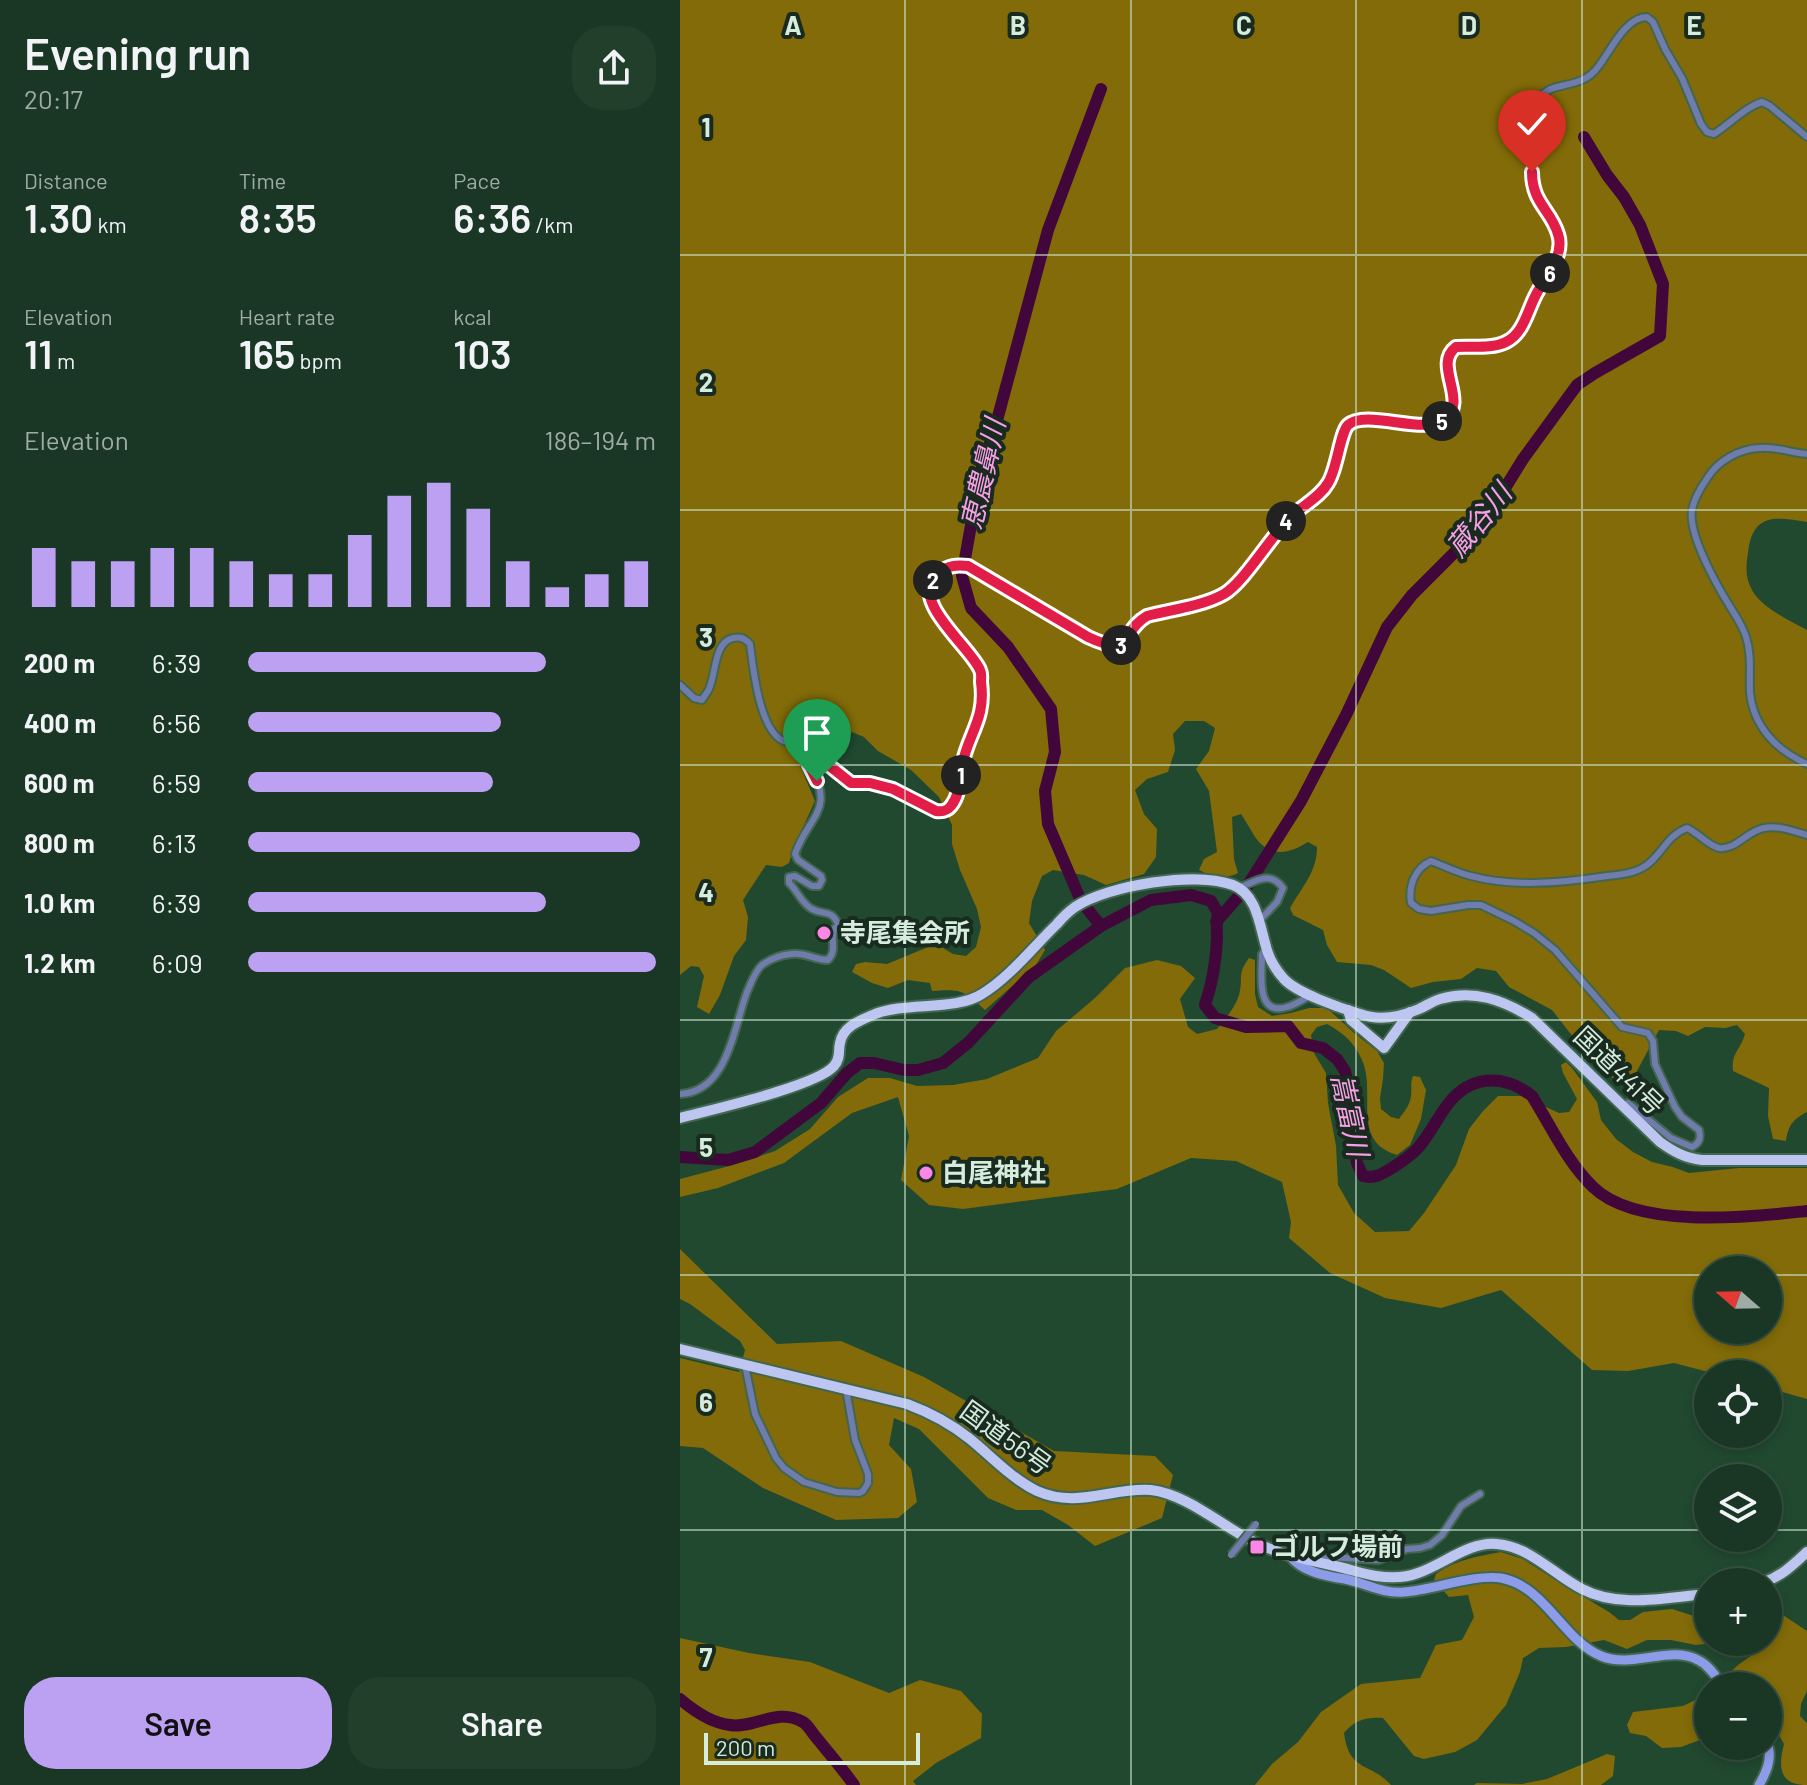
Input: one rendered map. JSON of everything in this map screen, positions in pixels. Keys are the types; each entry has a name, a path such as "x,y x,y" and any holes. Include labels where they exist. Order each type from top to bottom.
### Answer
{"highway":[{"path":"680,1118 773,1093 824,1073 834,1066 839,1056 839,1043 844,1032 851,1025 878,1013 968,1000 981,995 1074,908 1091,899 1137,885 1189,879 1239,888"},
{"name":"国道441号","path":"1239,888 1247,894 1274,967 1293,988 1361,1015 1380,1018 1402,1016 1438,999 1465,994 1489,997 1532,1018 1674,1152 1702,1160 1807,1160"},
{"name":"国道441号","path":"1348,1010 1351,1020 1384,1048 1410,1012"},
{"name":"国道56号","path":"680,1349 907,1404 939,1417 1037,1491 1058,1498 1077,1499 1136,1490 1172,1495 1257,1543 1290,1556 1376,1576 1397,1577 1417,1574 1477,1546 1495,1544 1514,1547 1583,1590 1602,1597 1630,1601 1694,1595"},
{"path":"1782,1573 1807,1552"}],"main road":[{"path":"1290,1556 1295,1563 1326,1576 1389,1593 1488,1577 1503,1579 1516,1583 1532,1594 1582,1644 1607,1659 1623,1661 1688,1656 1698,1659 1712,1672"},
{"path":"1759,1785 1769,1760"}],"street":[{"path":"810,760 814,758 823,762 851,783 870,783 893,789 936,811 950,809 959,792 961,767 968,743 979,721 982,687 980,670 935,609 929,594 936,575 955,564 968,566 1088,637 1118,646 1124,644 1139,621 1147,616 1226,593 1277,530 1327,486 1347,426 1370,420 1422,424 1444,420 1452,411 1455,400 1448,362 1452,350 1456,347 1504,343 1511,339 1522,326 1556,258 1558,233 1537,199 1532,183 1532,137 1538,100 1548,88 1577,84 1587,79 1633,21 1647,17 1653,22 1707,132 1714,134 1753,105 1762,102 1807,137"},
{"path":"1805,453 1759,447 1727,458 1712,470 1702,485 1691,512 1703,555 1746,636 1750,657 1750,691 1761,729 1780,748 1807,764"},
{"path":"680,685 694,698 702,700 709,689 721,648 728,639 737,637 750,644 760,705 771,729 780,739 798,746 810,760 821,803 819,813 795,854 822,880 819,886 812,886 795,876 789,877 789,883 797,889 806,905 835,917 839,926 832,934 834,951 828,960 790,954 771,959 760,966 742,1005 723,1066 699,1089 680,1094"},
{"path":"1622,1105 1628,1103 1679,1143 1692,1147 1701,1138 1699,1130 1675,1107 1655,1064 1653,1041 1648,1033 1622,1027 1555,950 1514,921 1481,905 1431,911 1419,909 1411,903 1410,894 1416,873 1431,861 1470,876 1494,881 1557,882 1641,869 1653,860 1676,832 1687,828 1721,849 1732,847 1760,828 1773,827 1807,835"},
{"path":"1239,888 1269,877 1276,879 1283,888 1277,902 1259,922"},
{"path":"1266,947 1262,954 1264,1001 1271,1008 1279,1009 1310,996"},
{"path":"745,1365 755,1414 784,1468 804,1482 837,1492 859,1493 868,1483 868,1474 855,1440 846,1389"},
{"path":"1318,1562 1329,1557 1378,1560 1407,1549 1430,1545 1442,1535 1461,1506 1480,1494"},
{"path":"1231,1555 1256,1524"}],"shaded area":[{"path":"680,0 1807,0 1807,522 1775,519 1760,524 1750,540 1747,567 1748,581 1756,596 1776,613 1807,630 1807,1112 1792,1124 1786,1141 1773,1139 1768,1116 1769,1088 1733,1071 1735,1056 1745,1034 1737,1025 1705,1027 1688,1036 1676,1031 1659,1030 1631,1082 1617,1081 1595,1065 1552,1010 1509,987 1496,971 1477,968 1461,979 1411,988 1371,965 1337,962 1323,930 1293,915 1290,908 1314,864 1317,847 1308,842 1287,851 1273,851 1261,844 1241,814 1232,817 1234,859 1238,873 1218,876 1199,870 1204,859 1217,852 1209,791 1196,769 1209,751 1215,728 1204,721 1185,721 1173,734 1175,750 1168,772 1147,779 1135,790 1144,814 1157,829 1156,857 1144,874 1106,885 1084,875 1053,870 1042,876 1032,901 1029,923 1045,950 1036,965 985,1010 962,992 932,991 930,983 908,980 888,988 852,972 856,964 887,964 928,947 943,948 966,956 976,947 981,927 952,844 952,825 939,797 911,770 878,751 864,737 847,730 832,731 819,746 807,744 797,758 815,801 789,863 782,867 766,865 743,900 748,917 746,940 734,956 720,995 709,1014 697,1007 704,976 699,967 691,966 680,975"},
{"path":"1249,958 1255,960 1258,1007 1272,1016 1309,1008 1327,1008 1377,1051 1384,1063 1381,1109 1391,1117 1399,1119 1403,1114 1410,1099 1413,1076 1420,1077 1426,1090 1421,1119 1410,1145 1397,1155 1382,1148 1369,1127 1365,1071 1355,1047 1343,1034 1327,1024 1317,1027 1311,1035 1314,1053 1326,1073 1338,1185 1354,1213 1375,1232 1409,1231 1456,1165 1469,1129 1498,1096 1522,1096 1559,1113 1569,1112 1577,1099 1563,1073 1561,1065 1566,1062 1597,1102 1601,1120 1616,1139 1652,1162 1689,1173 1739,1168 1807,1168 1807,1399 1782,1392 1782,1360 1694,1360 1694,1368 1674,1363 1628,1371 1592,1370 1501,1290 1441,1308 1385,1298 1330,1273 1289,1238 1291,1222 1282,1182 1236,1161 1191,1158 1117,1189 963,1209 929,1205 901,1180 909,1136 898,1097 852,1113 784,1163 718,1188 680,1197 680,1179 775,1151 810,1129 838,1097 868,1078 890,1078 917,1086 953,1085 987,1079 1038,1058 1056,1031 1125,968 1157,960 1181,966 1195,978 1180,999 1188,1027 1197,1034 1217,1029 1230,1013 1237,1000 1241,973"},
{"path":"680,1249 777,1344 841,1341 924,1377 1054,1451 1155,1456 1173,1475 1162,1518 1095,1546 1042,1510 1016,1510 988,1498 919,1429 894,1418 889,1445 911,1469 917,1502 898,1518 836,1520 763,1488 703,1448 680,1446 680,1358 739,1372 745,1350 740,1341 680,1299"},
{"path":"1501,1552 1523,1559 1619,1620 1630,1620 1643,1612 1672,1609 1694,1616 1694,1645 1647,1640 1627,1649 1604,1640 1539,1648 1523,1658 1506,1705 1477,1740 1455,1752 1424,1759 1414,1756 1383,1718 1361,1720 1352,1725 1344,1733 1351,1755 1391,1785 1255,1785 1272,1764 1298,1742 1321,1712 1361,1684 1420,1678 1436,1645 1462,1640 1474,1617 1468,1595 1449,1597 1434,1580 1443,1569 1475,1557"},
{"path":"1782,1614 1807,1631 1807,1691 1800,1716 1807,1723 1807,1785 1791,1782 1781,1767 1784,1744 1782,1672 1731,1672 1751,1656 1782,1656"},
{"path":"680,1638 810,1662 889,1693 920,1680 961,1691 982,1714 981,1738 936,1763 913,1781 916,1785 680,1785"},
{"path":"1694,1701 1694,1742 1681,1747 1662,1748 1646,1736 1630,1733 1627,1725 1633,1712 1683,1706"},
{"path":"1607,1754 1615,1756 1613,1776 1601,1785 1474,1785 1522,1784 1547,1779"}],"waterway":[{"name":"恵農鼻川","path":"1101,89 1048,230 980,474 962,576 971,608 1008,647 1051,709 1055,752 1045,791 1048,824 1081,901 1101,926"},
{"name":"蔵谷川","path":"1216,922 1246,888 1301,801 1387,627 1412,595 1458,549 1494,506 1523,459 1577,385 1660,336 1663,284 1640,225 1584,137"},
{"name":"嵩富川","path":"680,1157 728,1160 755,1152 821,1103 860,1063 904,1070 918,1070 943,1063 969,1042 1029,977 1101,926 1151,900 1191,895 1211,901 1218,913 1215,964 1205,1005 1215,1018 1246,1027 1288,1026 1301,1043 1323,1048 1337,1059 1345,1071 1357,1163 1363,1176 1378,1175 1405,1159 1422,1143 1453,1098 1472,1085 1492,1080 1512,1084 1532,1096 1575,1166 1593,1187 1612,1201 1637,1210 1695,1217 1807,1211"},
{"path":"680,1699 703,1716 723,1724 748,1724 775,1717 803,1722 854,1785"}],"place":[{"name":"寺尾集会所","path":"824,933"},
{"name":"白尾神社","path":"926,1173"},
{"name":"ゴルフ場前","path":"1257,1547"}],"route":[{"path":"817,781 809,765 814,758 851,783 870,783 893,789 936,811 950,809 959,792 961,767 968,743 979,721 982,694 980,670 946,626 929,594 936,575 947,567 955,564 968,566 1088,637 1118,646 1124,644 1139,621 1147,616 1226,593 1277,530 1327,486 1347,426 1370,420 1422,424 1444,420 1452,411 1455,400 1448,362 1452,350 1456,347 1504,343 1511,339 1522,326 1556,258 1558,233 1537,199 1532,172"}]}
